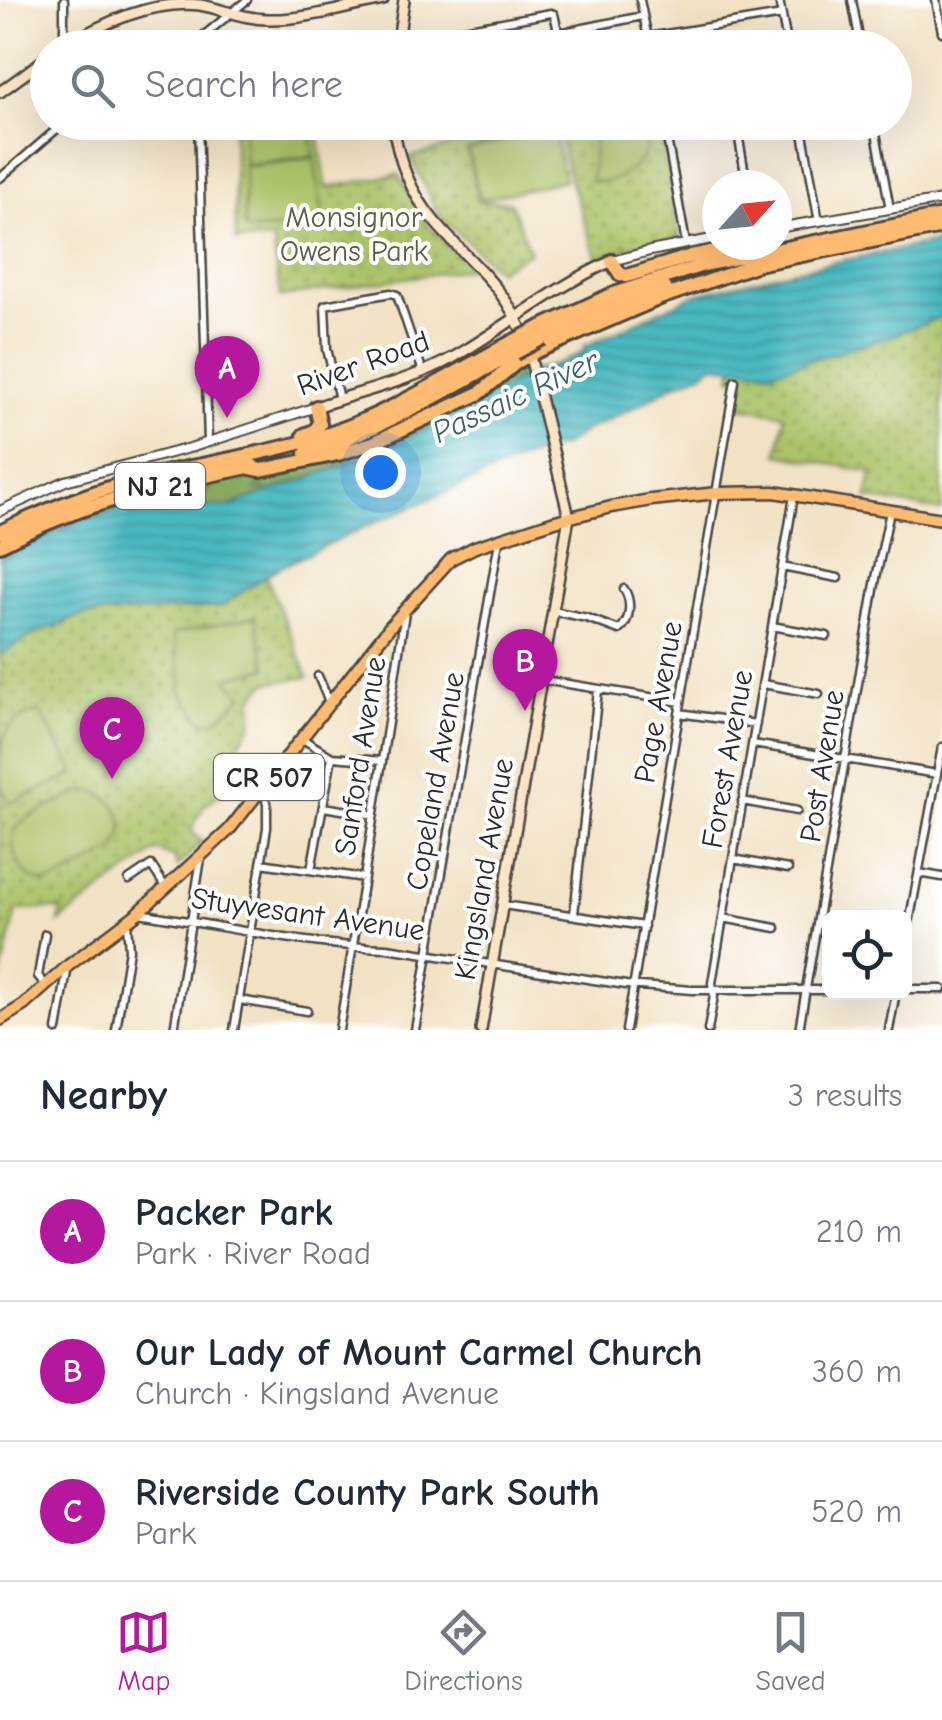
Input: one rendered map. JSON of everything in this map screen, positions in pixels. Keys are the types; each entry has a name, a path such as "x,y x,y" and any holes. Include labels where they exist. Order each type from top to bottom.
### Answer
{"highway":[{"name":"NJ 21","path":"0,544 112,499 305,454 359,434 522,354 540,334 611,295 740,256 942,216"},
{"path":"792,238 888,226"},
{"name":"NJ 21","path":"540,334 706,276 942,227"},
{"path":"612,261 616,271 627,276 702,254"},
{"path":"522,354 660,298 761,263"},
{"name":"NJ 21","path":"0,532 90,494 338,431 522,354"},
{"path":"182,469 314,430 320,420 316,407"}],"main road":[{"path":"96,30 142,10 170,5 204,3 230,14 258,19 285,18 383,0"},
{"path":"399,30 404,0"},
{"path":"0,92 30,70"},
{"name":"Kingsland Avenue","path":"397,140 404,167 421,202 493,282 516,316 522,354 556,461 569,517 481,1030"},
{"name":"River Road","path":"316,407 423,372 452,358 568,282 612,261"},
{"name":"CR 507","path":"0,1020 138,913 228,830 328,702 450,559 569,517 631,502 717,493 757,491 795,495 942,519"}],"street":[{"path":"63,30 64,0"},
{"path":"211,30 248,0"},
{"path":"640,0 647,30"},
{"path":"779,0 785,30"},
{"path":"852,0 858,30"},
{"path":"936,0 942,32"},
{"path":"464,30 551,12 558,30"},
{"path":"691,30 782,15"},
{"path":"574,30 644,16"},
{"path":"0,178 40,140"},
{"path":"199,140 208,442"},
{"path":"667,140 686,244"},
{"path":"739,140 744,170"},
{"path":"804,140 819,222"},
{"path":"877,140 890,209"},
{"path":"792,226 942,200"},
{"name":"River Road","path":"612,261 702,241"},
{"path":"340,399 327,348 325,305 397,295 423,372"},
{"name":"Page Avenue","path":"626,1030 735,380"},
{"name":"River Road","path":"0,511 65,481 208,442 316,407"},
{"name":"Forest Avenue","path":"708,1030 712,982 795,495"},
{"name":"Post Avenue","path":"800,1030 890,510"},
{"name":"Copeland Avenue","path":"415,1030 499,539"},
{"path":"782,567 838,578"},
{"path":"552,610 619,630 627,618 630,598 624,589"},
{"name":"Sanford Avenue","path":"338,1030 406,608"},
{"path":"772,626 827,636"},
{"path":"318,676 328,702"},
{"path":"543,680 681,702"},
{"path":"763,684 819,694"},
{"path":"574,914 598,690"},
{"path":"679,713 756,724"},
{"path":"300,738 332,757 382,761"},
{"path":"753,744 937,774"},
{"path":"912,910 938,789 942,746"},
{"path":"311,870 332,757"},
{"path":"234,1030 268,816 263,784"},
{"path":"742,801 797,810"},
{"path":"323,807 374,815"},
{"path":"174,1030 202,856"},
{"path":"733,859 788,869"},
{"path":"261,863 364,878"},
{"path":"129,880 151,865 166,888"},
{"path":"919,873 942,877"},
{"path":"502,905 644,926"},
{"name":"Stuyvesant Avenue","path":"138,913 634,985 822,990"},
{"path":"723,918 776,928"},
{"path":"116,1030 129,950 126,922"},
{"path":"45,934 38,976 46,985"},
{"path":"58,1030 68,965"},
{"path":"912,989 942,989"},
{"path":"239,1000 307,1010"},
{"path":"889,1030 895,1000"}],"green space":[{"name":"Monsignor Owens Park","path":"233,140 319,140 327,188 398,174 427,224 472,268 280,297 273,240 236,241"},
{"path":"244,140 312,140 314,156 245,164"},
{"path":"508,140 467,150 478,201 510,202 530,252 498,270 439,216 411,157 466,142"},
{"path":"510,140 555,140 565,180 480,200 468,150"},
{"path":"560,140 662,140 680,239 638,245 597,258"},
{"path":"593,140 648,140 638,163 613,180 591,181"},
{"path":"314,158 324,227 245,227 244,167"},
{"path":"942,317 942,511 867,498 872,472 778,454 785,415 737,406 742,380 731,377 734,365"},
{"path":"525,365 528,372 504,388 380,452 228,507 132,506 80,521 0,559 0,554 22,542 110,508 246,475 364,455 481,399"},
{"path":"266,576 308,677 267,683 253,697 252,725 220,769 227,788 204,806 191,830 202,842 177,867 175,858 157,850 59,922 62,909 17,910 0,982 0,655 34,634 83,615 219,607"},
{"path":"255,617 267,668 226,678 243,696 215,722 202,721 179,688 183,684 172,634"},
{"path":"39,711 73,769 71,776 11,803 1,781 4,737 13,724"},
{"path":"91,791 109,800 120,814 122,832 114,850 50,882 41,882 24,872 14,853 14,833 19,825 48,807"}],"water":[{"name":"Passaic River","path":"942,241 942,317 773,371 712,365 562,447 542,451 276,569 220,607 83,615 34,634 0,655 0,559 80,521 132,506 228,507 380,452 528,372 559,364 585,351 583,347 697,294"}],"place":[{"name":"Packer Park","path":"227,418"},
{"name":"Our Lady of Mount Carmel Church","path":"525,711"},
{"name":"Riverside County Park South","path":"112,779"}]}
